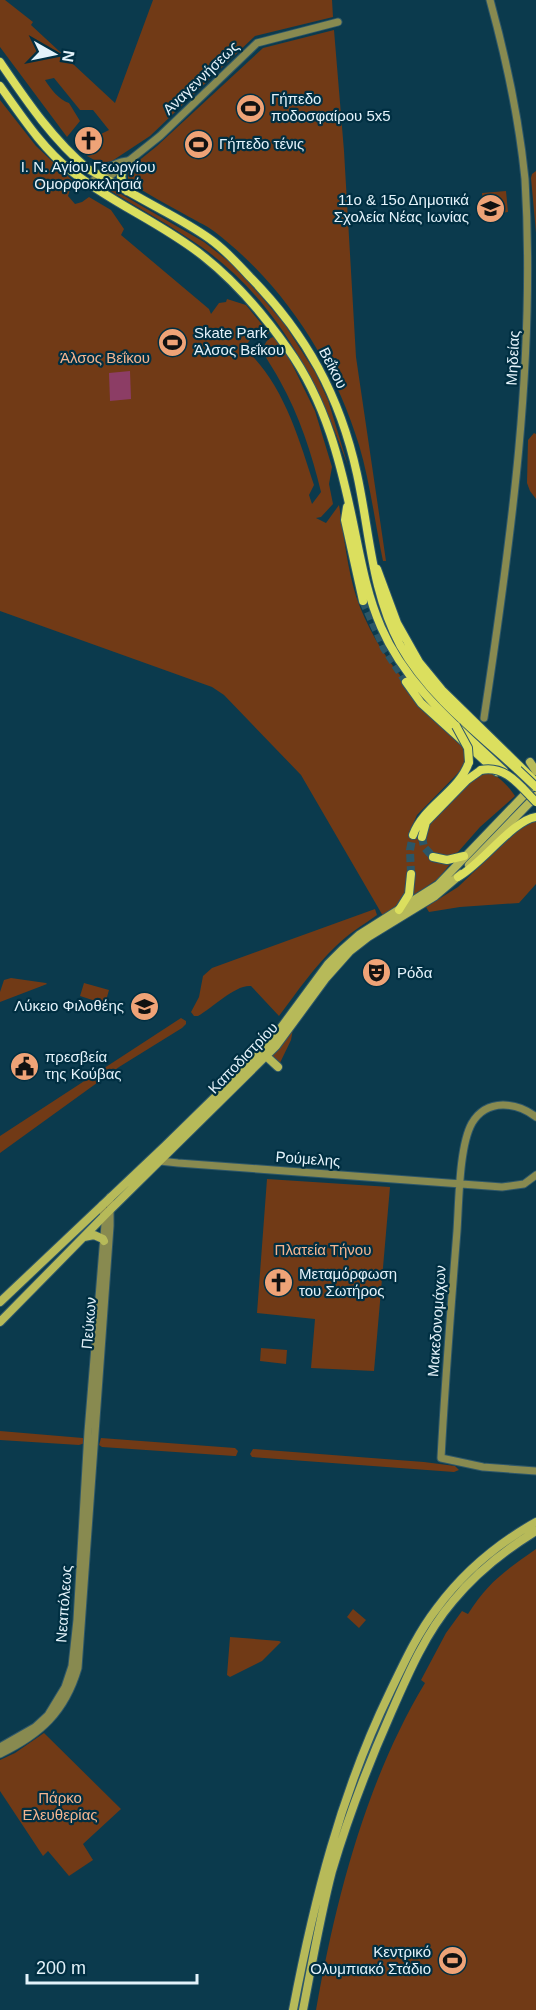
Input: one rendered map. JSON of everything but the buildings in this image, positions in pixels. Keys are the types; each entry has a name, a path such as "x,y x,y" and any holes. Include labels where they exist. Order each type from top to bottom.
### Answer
{"main road":[{"name":"Βεΐκου","path":"0,62 60,143 88,169 189,226 226,252 270,297 304,342 327,382 346,433 358,479 374,575 383,606 410,669 518,767"},
{"name":"Βεΐκου","path":"0,86 50,151 68,169 202,255 257,308 302,370 332,438 372,602 384,634 427,697 504,771 533,803"},
{"path":"125,164 121,177 128,191"},
{"path":"348,497 345,520 363,602"},
{"path":"372,554 397,623 419,662 442,690 518,767 535,789"},
{"path":"406,682 421,703 479,756 519,789 535,789"},
{"path":"456,726 468,748 469,762 461,777 423,817 418,836 426,822 466,780 481,770 504,771"},
{"path":"530,762 536,772"},
{"path":"518,767 536,772"},
{"name":"Καποδιστρίου","path":"0,1302 110,1197 157,1158 267,1056 326,978 355,947 435,896 458,877 499,833 533,803 535,789"},
{"name":"Καποδιστρίου","path":"0,1322 271,1041 333,959 359,935 438,885 464,856 535,789"},
{"path":"458,877 472,869 527,819 536,817"},
{"path":"433,857 453,860 464,856"},
{"path":"399,910 409,894 411,874"},
{"path":"291,1040 294,1023"},
{"path":"267,1056 278,1067"},
{"path":"83,1238 90,1235 98,1236 104,1241"},
{"path":"293,2010 308,1934 330,1846 371,1732 397,1678 428,1620 462,1578 492,1552 536,1522"},
{"path":"303,2010 321,1916 340,1845 372,1757 405,1682 431,1632 457,1597 488,1566 536,1531"}],"street":[{"name":"Μηδείας","path":"484,718 517,491 531,346 524,170 515,113 490,0"},
{"name":"Αναγεννήσεως","path":"94,187 102,177 125,164 160,136 257,43 338,22"},
{"name":"Μακεδονομάχων","path":"536,1117 523,1108 508,1104 494,1107 477,1117 466,1137 460,1185 441,1458 483,1467 536,1472"},
{"name":"Ρούμελης","path":"157,1158 460,1185 508,1187 524,1184 536,1175"},
{"name":"Πεύκων","path":"93,1452 110,1197"},
{"name":"Πεύκων","path":"88,1432 104,1241 102,1205"},
{"name":"Νεαπόλεως","path":"0,1747 35,1727 48,1715 65,1687 72,1666 78,1610 88,1432"},
{"name":"Νεαπόλεως","path":"0,1754 39,1731 52,1718 65,1700 75,1675 82,1620 93,1452"}],"green space":[{"path":"0,0 5,0 33,22 31,25 115,103 153,0 332,0 333,17 255,36 150,136 112,161 100,163 87,156 101,134 109,130 93,110 80,110 54,78 45,80 58,97 69,103 80,121 67,137 0,47"},
{"path":"334,30 344,151 356,357 386,561 383,561 359,445 336,385 304,328 263,276 215,232 128,182 128,172 131,167 157,146 263,48"},
{"name":"Άλσος Βεΐκου","path":"0,100 36,146 73,181 68,196 75,204 89,197 111,210 124,229 121,235 209,309 211,314 219,303 226,302 227,299 246,305 269,333 250,340 244,348 269,377 288,412 314,485 309,495 312,504 321,492 293,407 263,352 267,341 273,337 276,339 291,362 315,411 332,467 329,484 333,504 321,517 316,518 326,523 339,505 353,585 375,639 415,694 463,744 465,760 463,768 417,815 409,833 421,838 451,800 479,775 487,773 495,775 515,796 480,827 458,852 447,857 433,855 432,862 450,864 439,878 410,898 409,880 403,903 383,916 301,775 224,695 212,687 0,611"},
{"path":"536,171 536,233 531,178"},
{"path":"107,186 204,242 232,264 259,294 285,325 315,372 328,400 348,466 309,374 274,319 253,293 230,269 203,248 106,188"},
{"path":"506,191 508,212 484,215 482,193"},
{"path":"534,433 536,434 536,499 527,483 528,440"},
{"path":"536,819 536,884 519,903 460,907 429,912 426,907 458,887 523,825"},
{"path":"375,909 377,915 328,954 279,1016 251,986 238,989 198,1016 194,1016 191,1012 199,997 203,976 212,968"},
{"path":"11,978 47,984 0,1002 4,980"},
{"path":"84,983 109,990 105,1004 80,996"},
{"path":"181,1018 186,1021 182,1028 119,1067 0,1153 0,1136"},
{"path":"294,1023 291,1040 278,1067 267,1056"},
{"name":"Πλατεία Τήνου","path":"267,1179 390,1187 374,1371 311,1368 315,1319 257,1313"},
{"path":"261,1348 287,1350 286,1364 260,1361"},
{"path":"0,1431 83,1438 85,1443 79,1445 0,1440"},
{"path":"101,1438 235,1448 238,1451 234,1456 102,1447 99,1445"},
{"path":"253,1449 424,1462 455,1466 459,1470 454,1472 252,1457 250,1454"},
{"path":"536,1549 536,2010 316,2010 333,1925 356,1841 386,1760 425,1683 421,1680 446,1633 462,1611 468,1614 498,1577"},
{"path":"353,1609 366,1620 359,1628 347,1617"},
{"path":"230,1637 281,1642 262,1661 230,1677 227,1675"},
{"name":"Πάρκο Ελευθερίας","path":"44,1733 121,1809 83,1844 93,1860 69,1876 48,1851 43,1856 0,1791 0,1760 15,1753"}],"shaded area":[{"path":"130,371 131,399 110,401 109,373"}],"tunnel":[{"path":"363,601 384,648 406,682"},
{"path":"411,874 410,850 413,835"},
{"path":"422,837 424,847 433,857"}],"place":[{"name":"Γήπεδο ποδοσφαίρου 5x5","path":"250,108"},
{"name":"Ι. Ν. Αγίου Γεωργίου Ομορφοκκλησιά","path":"88,140"},
{"name":"Γήπεδο τένις","path":"198,144"},
{"name":"11ο & 15ο Δημοτικά Σχολεία Νέας Ιωνίας","path":"490,209"},
{"name":"Skate Park Άλσος Βεΐκου","path":"173,342"},
{"name":"Ρόδα","path":"376,973"},
{"name":"Λύκειο Φιλοθέης","path":"145,1006"},
{"name":"πρεσβεία της Κούβας","path":"24,1066"},
{"name":"Μεταμόρφωση του Σωτήρος","path":"278,1283"},
{"name":"Κεντρικό Ολυμπιακό Στάδιο","path":"452,1961"}]}
